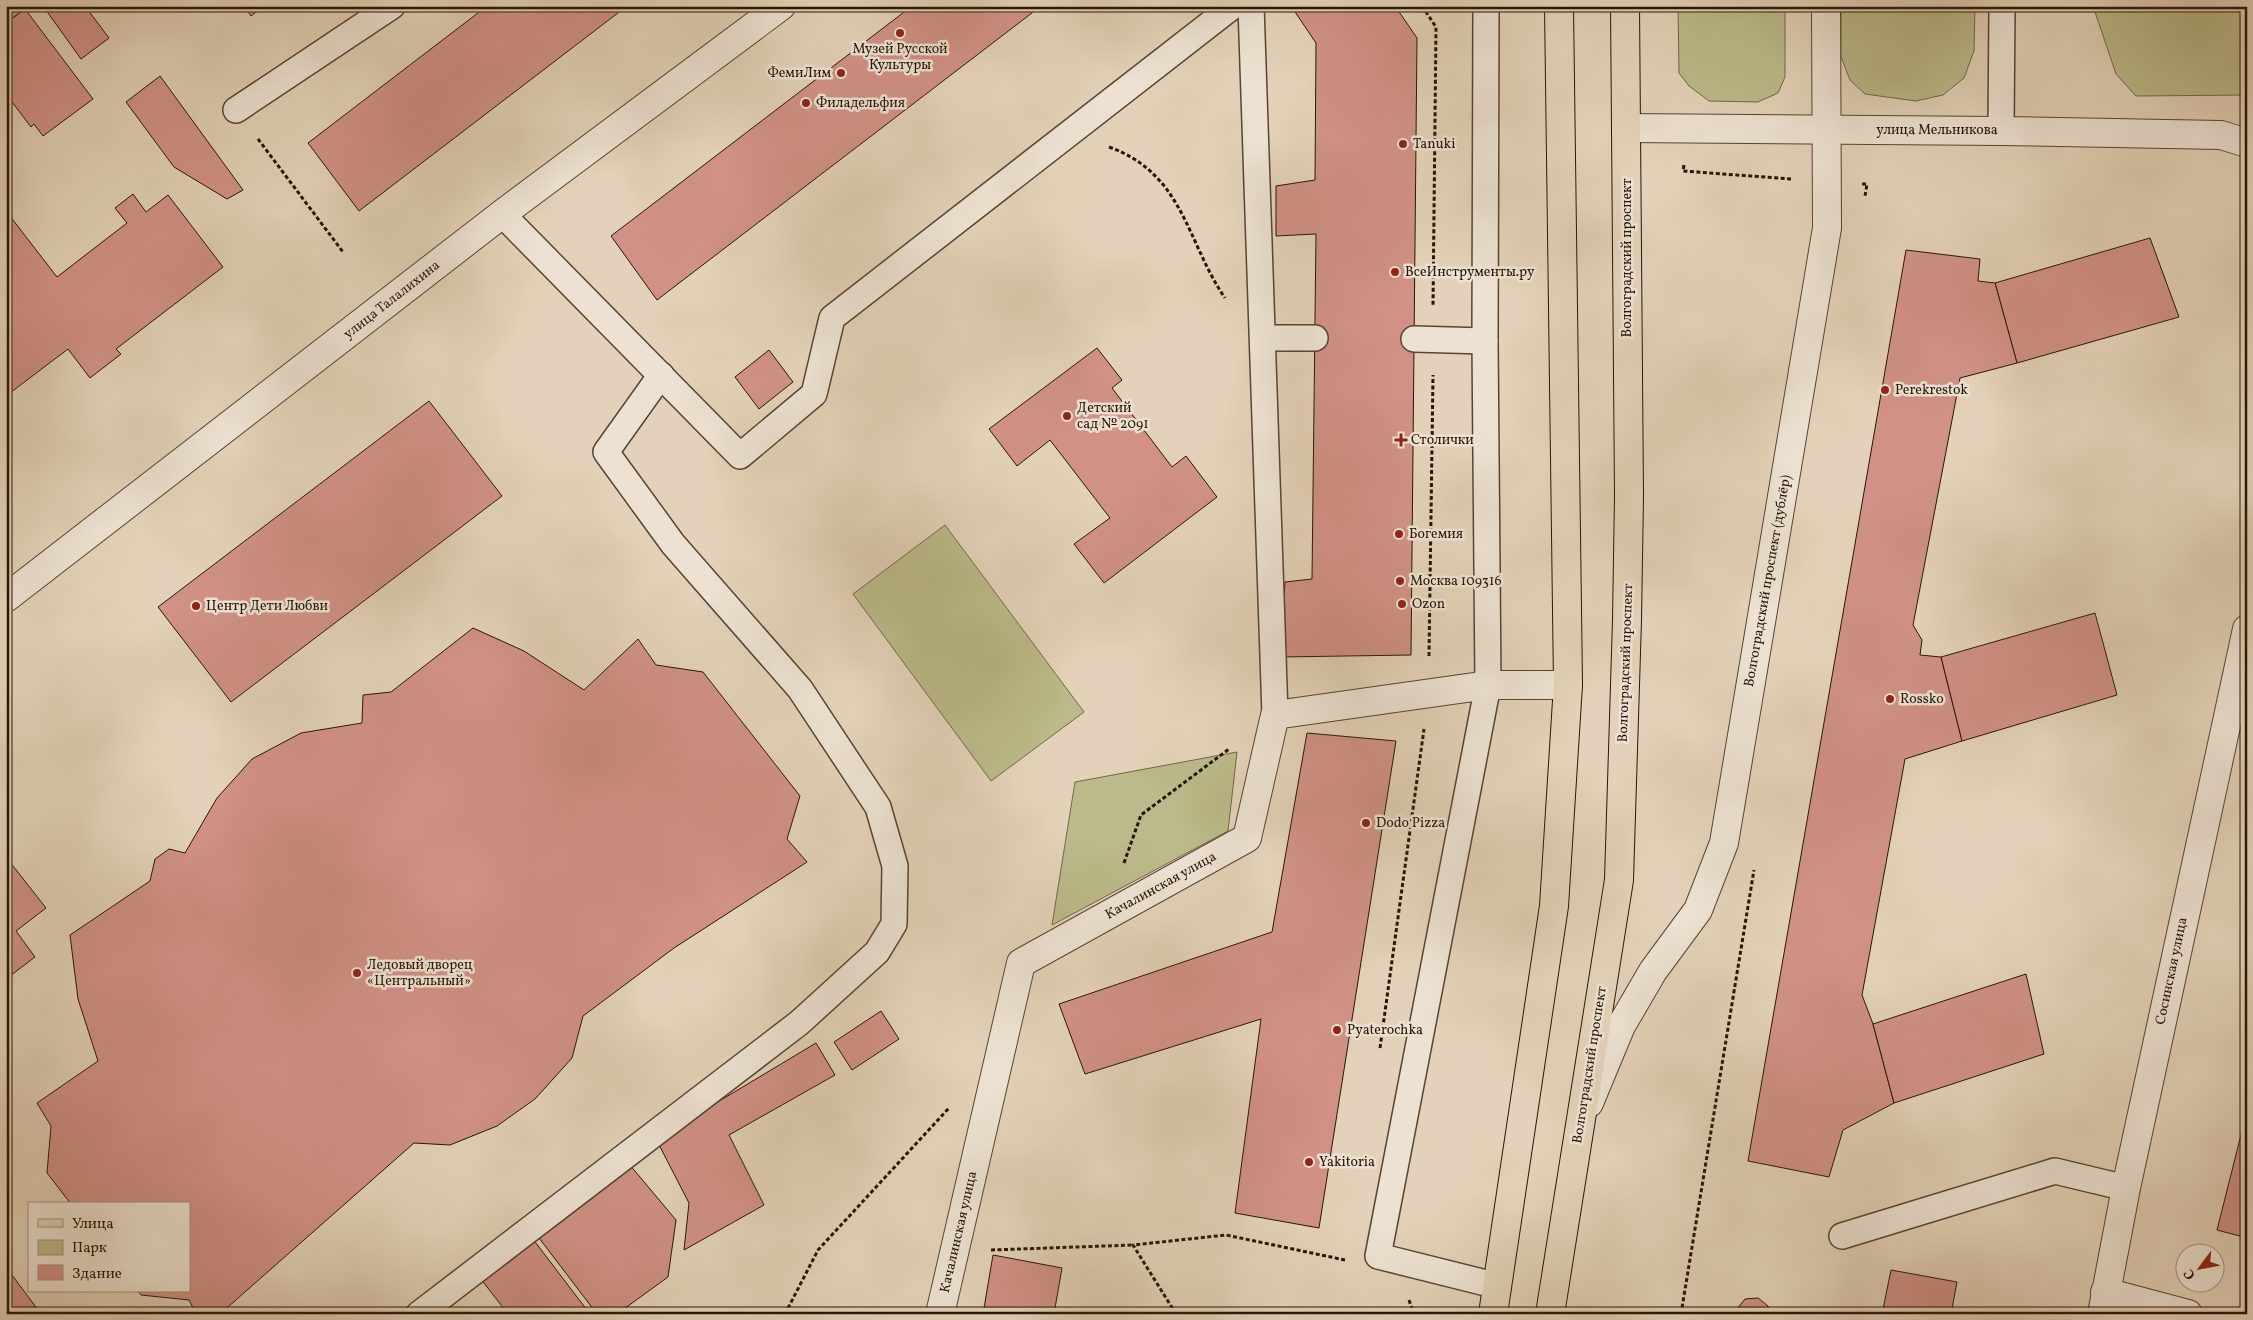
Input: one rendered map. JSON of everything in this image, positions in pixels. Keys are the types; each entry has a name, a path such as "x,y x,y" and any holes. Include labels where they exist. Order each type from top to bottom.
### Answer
{"main road":[{"path":"1494,1314 1554,906 1568,685 1559,6"},
{"name":"Волгоградский проспект","path":"1550,1314 1619,880 1629,506 1625,6"}],"street":[{"name":"улица Талалихина","path":"6,598 502,214 781,6"},
{"name":"Волгоградский проспект (дублёр)","path":"1581,1120 1620,1026 1653,971 1698,910 1724,843 1827,228 1826,6"},
{"name":"улица Мельникова","path":"1626,128 2221,135 2247,143"},
{"name":"Сосинская улица","path":"2103,1303 2126,1188 2247,629"},
{"path":"1275,715 1488,685 1568,685"},
{"name":"Качалинская улица","path":"940,1314 1022,963 1246,838 1275,715"},
{"path":"2103,1303 2188,1314"}],"lane":[{"path":"236,110 392,6"},
{"path":"502,214 740,456 814,394 832,318 1234,6"},
{"path":"1252,6 1275,715"},
{"path":"1486,6 1488,685 1378,1256 1498,1286"},
{"path":"2001,131 2002,6"},
{"path":"1263,338 1315,338"},
{"path":"1424,339 1486,341"},
{"path":"419,1314 799,1023 877,952 894,924 895,866 878,807 800,689 673,544 606,452 661,375"},
{"path":"1842,1236 2055,1170 2126,1188"}],"path":[{"path":"1379,1055 1429,693 1424,339 1436,27 1422,6"},
{"path":"236,110 343,252"},
{"path":"1070,133 1127,154 1148,167 1171,195 1186,219 1222,295 1239,320 1263,338"},
{"path":"1683,171 1867,184"},
{"path":"1106,916 1141,815 1275,715"},
{"path":"785,1314 818,1250 953,1104"},
{"path":"954,1252 1133,1246 1226,1236 1351,1261"},
{"path":"1133,1246 1176,1314"}],"green space":[{"path":"1678,6 1785,6 1785,77 1778,93 1758,102 1709,101 1689,86 1679,73"},
{"path":"1841,6 1975,6 1974,51 1964,78 1943,95 1916,101 1865,94 1850,80 1841,57"},
{"path":"2093,6 2247,6 2247,95 2136,96 2116,74"},
{"path":"945,525 1084,712 991,781 853,594"},
{"path":"1237,752 1228,831 1052,925 1075,782"}],"building":[{"path":"6,6 23,6 25,9 6,23"},
{"path":"43,6 85,6 109,38 81,59"},
{"path":"244,6 264,6 251,16"},
{"path":"487,6 627,6 359,211 308,143"},
{"path":"912,6 1041,6 657,300 611,236"},
{"path":"1291,6 1395,6 1417,38 1411,655 1280,657 1285,582 1312,579 1316,234 1276,236 1276,186 1315,180 1316,43"},
{"path":"25,9 93,99 43,136 34,124 31,127 6,94 6,23"},
{"path":"160,76 243,190 227,199 174,167 126,102"},
{"path":"133,194 146,212 168,195 223,267 116,349 121,354 90,378 68,349 6,396 6,211 57,277 127,223 115,208"},
{"path":"2150,238 2179,317 2017,363 1995,283"},
{"name":"Rossko","path":"1906,250 1980,259 1978,281 1995,283 2017,363 1960,378 1913,625 1922,640 1920,655 1941,657 1962,741 1905,759 1862,995 1873,1024 1894,1103 1843,1130 1829,1177 1748,1161"},
{"path":"1097,348 1122,380 1112,388 1172,467 1186,456 1217,497 1104,583 1074,544 1110,518 1050,440 1017,466 989,429"},
{"path":"769,350 793,382 759,409 735,377"},
{"path":"429,401 502,496 231,702 158,607"},
{"path":"2095,613 2117,695 1962,741 1941,657"},
{"name":"Ледовый дворец «Центральный»","path":"473,628 524,651 584,690 638,639 656,665 703,672 800,796 787,839 807,862 674,948 583,1016 572,1058 535,1099 497,1126 450,1145 414,1143 220,1314 196,1314 189,1300 141,1295 139,1292 190,1292 190,1202 69,1202 47,1173 51,1126 37,1103 98,1061 78,999 70,935 150,881 155,859 169,849 185,853 217,798 252,759 301,733 362,723 363,695 391,692"},
{"path":"1307,733 1396,741 1319,1228 1235,1213 1261,1019 1085,1074 1059,1004 1272,932"},
{"path":"6,857 46,908 16,931 35,957 6,979"},
{"path":"2026,974 2044,1054 1894,1103 1873,1024"},
{"path":"881,1011 899,1039 852,1070 834,1042"},
{"path":"816,1043 835,1075 729,1135 764,1205 684,1250 689,1203 656,1139"},
{"path":"2247,1111 2247,1238 2217,1230"},
{"path":"624,1158 676,1220 668,1277 617,1314 597,1314 533,1230"},
{"path":"529,1234 590,1314 508,1314 477,1274"},
{"path":"993,1255 1062,1268 1054,1314 983,1314"},
{"path":"6,1267 41,1314 6,1314"},
{"path":"1891,1270 1957,1282 1951,1314 1882,1314"},
{"path":"1758,1298 1768,1306 1769,1314 1738,1314 1737,1309 1745,1299"}],"place":[{"name":"Музей Русской Культуры","path":"900,33"},
{"name":"ФемиЛим","path":"841,73"},
{"name":"Филадельфия","path":"806,103"},
{"name":"Tanuki","path":"1403,144"},
{"name":"ВсеИнструменты.ру","path":"1395,272"},
{"name":"Perekrestok","path":"1885,390"},
{"name":"Детский сад № 2091","path":"1067,416"},
{"name":"Столички","path":"1401,440"},
{"name":"Богемия","path":"1399,534"},
{"name":"Москва 109316","path":"1400,581"},
{"name":"Ozon","path":"1402,604"},
{"name":"Центр Дети Любви","path":"196,606"},
{"name":"Rossko","path":"1890,699"},
{"name":"Dodo Pizza","path":"1366,823"},
{"name":"Ледовый дворец «Центральный»","path":"357,973"},
{"name":"Pyaterochka","path":"1337,1030"},
{"name":"Yakitoria","path":"1309,1162"}]}
